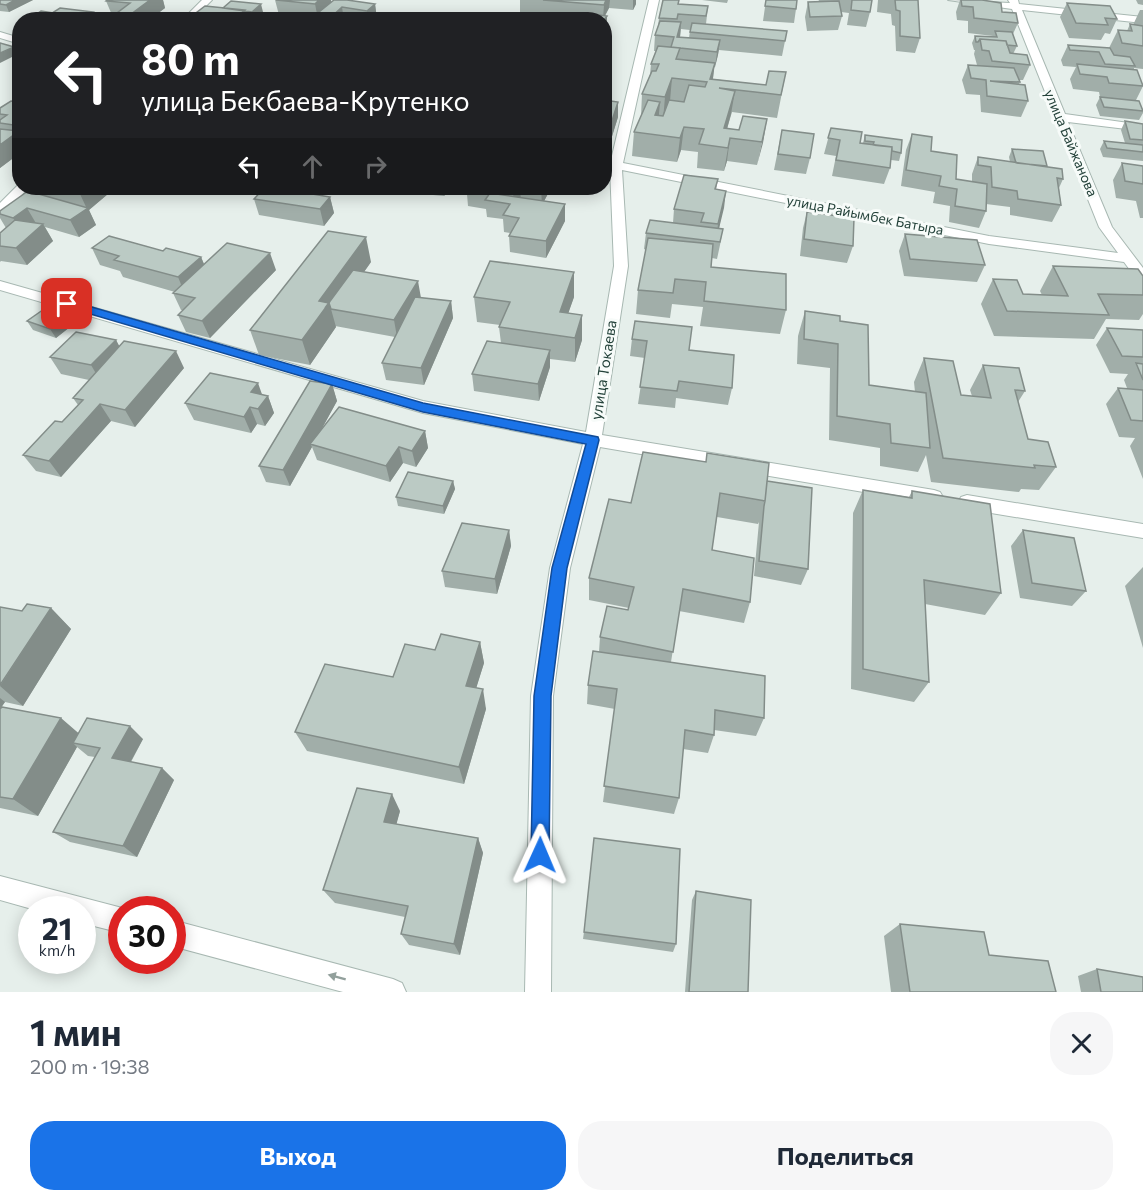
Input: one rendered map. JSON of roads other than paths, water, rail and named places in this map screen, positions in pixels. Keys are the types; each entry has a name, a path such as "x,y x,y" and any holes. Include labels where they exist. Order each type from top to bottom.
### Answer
{"street":[{"path":"194,12 207,0"},
{"name":"улица Токаева","path":"612,157 654,0"},
{"path":"954,0 1014,3 1143,20"},
{"name":"улица Байжанова","path":"1014,3 1106,227 1143,278"},
{"path":"1060,117 1143,128"},
{"name":"улица Райымбек Батыра","path":"612,164 989,240 1127,258"},
{"name":"улица Токаева","path":"538,992 543,696 560,568 593,440 621,266 612,183"},
{"path":"0,210 15,195"},
{"path":"0,285 423,407 593,440 1143,531"},
{"path":"0,888 31,896"},
{"path":"186,937 393,992"}]}
